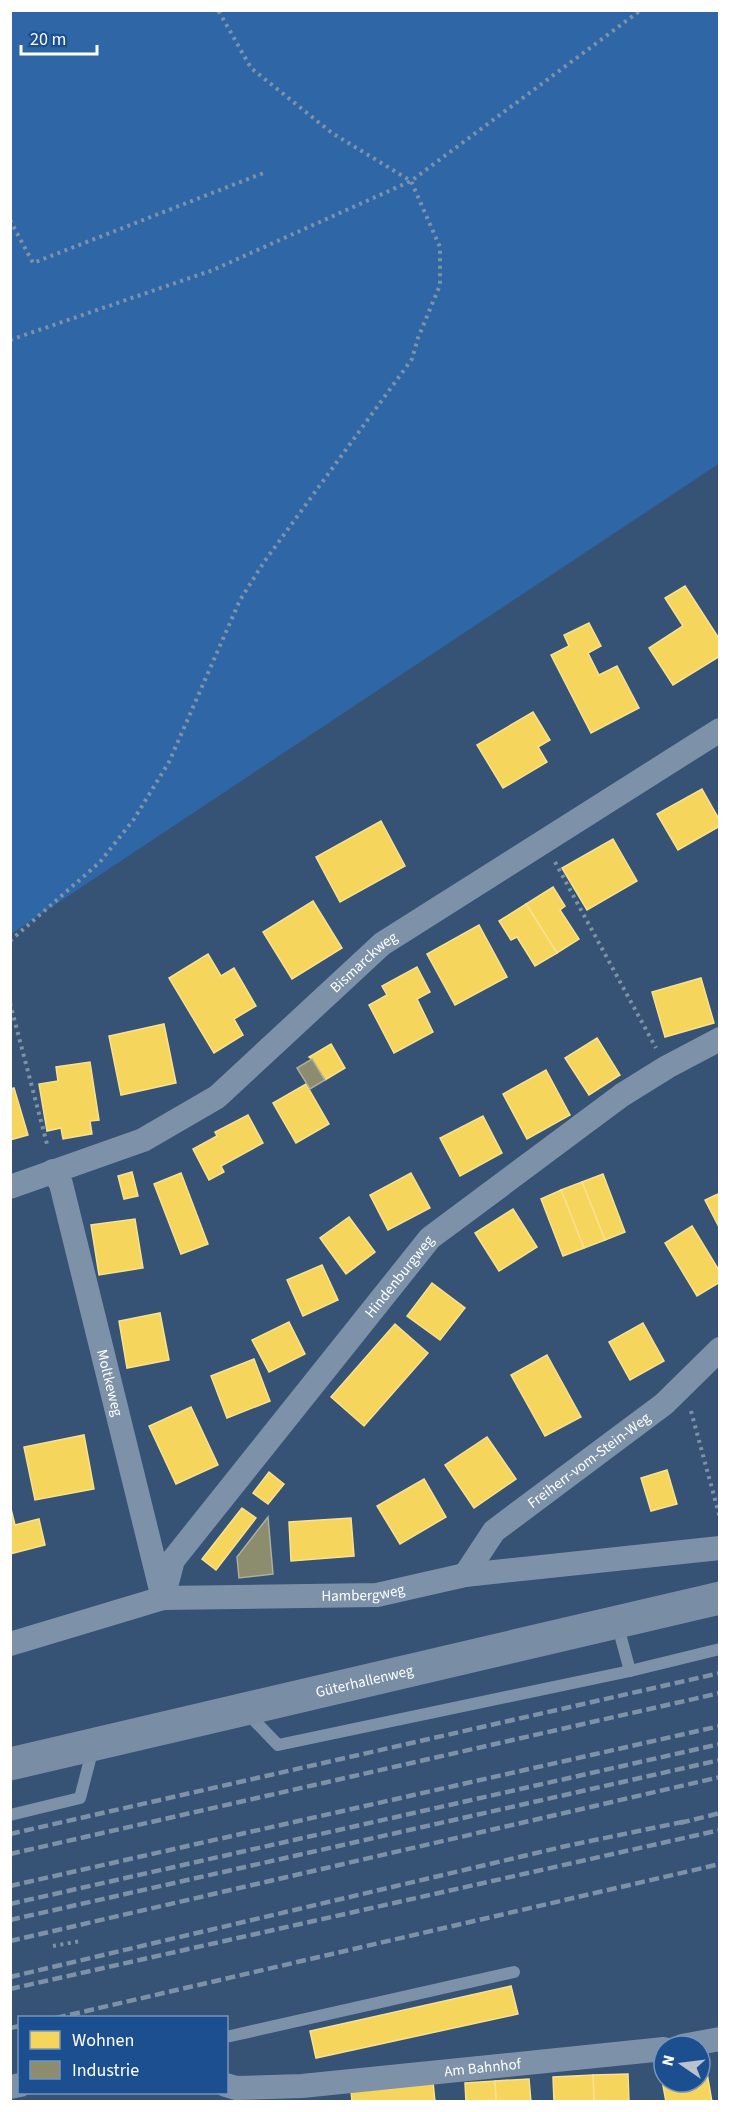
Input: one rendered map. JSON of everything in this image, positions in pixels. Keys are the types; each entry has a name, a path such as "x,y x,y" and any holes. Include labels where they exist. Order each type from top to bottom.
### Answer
{"street":[{"name":"Bismarckweg","path":"10,1187 143,1140 217,1097 382,944 720,730"},
{"name":"Hindenburgweg","path":"163,1598 174,1560 430,1238 622,1095 667,1067 720,1039"},
{"name":"Moltkeweg","path":"54,1171 61,1184 163,1598"},
{"name":"Freiherr-vom-Stein-Weg","path":"465,1575 494,1531 664,1404 720,1349"},
{"name":"Hambergweg","path":"10,1644 163,1598 376,1595 465,1575 720,1548"},
{"name":"Güterhallenweg","path":"10,1764 720,1598"},
{"name":"Am Bahnhof","path":"228,2086 305,2094 652,2051"}],"lane":[{"path":"616,1622 630,1671"},
{"path":"244,1709 278,1745 630,1671 720,1649"},
{"path":"10,1815 80,1798 94,1744"},
{"path":"228,2037 514,1972"}],"path":[{"path":"10,941 100,862 134,819 169,762 240,600 264,562 412,359 418,338 440,285 440,247 411,181 333,133 251,68 218,10"},
{"path":"10,340 213,270 411,181 641,10"},
{"path":"10,220 33,263 266,172"},
{"path":"544,841 667,1067"},
{"path":"10,1004 54,1171"},
{"path":"684,1384 720,1518"},
{"path":"53,1946 81,1941"}],"shaded area":[{"path":"11,10 719,11 720,463 11,934"}],"building: Wohnen":[{"path":"685,586 720,640 720,656 673,685 649,648 683,626 665,598"},
{"path":"589,623 601,646 588,653 599,675 617,666 639,708 591,733 551,655 569,646 564,635"},
{"path":"533,712 550,740 538,747 547,762 503,788 477,745"},
{"path":"702,789 720,821 720,826 678,850 657,814"},
{"path":"381,821 405,866 340,902 316,857"},
{"path":"613,839 637,881 587,910 562,868"},
{"path":"553,887 565,906 560,910 579,939 557,953 526,904"},
{"path":"313,901 342,948 292,979 263,932"},
{"path":"526,904 557,953 535,966 517,937 511,940 499,921"},
{"path":"479,925 507,977 455,1005 427,954"},
{"path":"208,954 221,976 234,968 256,1006 234,1019 243,1035 214,1053 169,978"},
{"path":"417,967 430,992 417,999 433,1032 394,1053 369,1005 387,995 382,986"},
{"path":"701,978 714,1023 665,1037 652,992"},
{"path":"164,1024 176,1083 121,1095 109,1036"},
{"path":"597,1038 620,1075 589,1095 565,1058"},
{"path":"331,1044 345,1068 325,1080 309,1057"},
{"path":"90,1062 99,1120 90,1121 92,1134 63,1139 61,1128 47,1131 39,1084 58,1081 56,1067"},
{"path":"546,1070 570,1115 527,1139 503,1094"},
{"path":"306,1084 329,1124 296,1143 273,1103"},
{"path":"14,1088 28,1135 10,1140 10,1089"},
{"path":"248,1115 263,1143 221,1166 224,1172 209,1180 193,1149 217,1136 215,1132"},
{"path":"483,1116 502,1153 460,1176 440,1138"},
{"path":"132,1172 138,1196 124,1199 118,1176"},
{"path":"181,1173 208,1244 181,1254 154,1184"},
{"path":"411,1173 430,1208 388,1230 370,1195"},
{"path":"603,1174 625,1232 605,1240 582,1182"},
{"path":"582,1182 605,1240 584,1248 561,1190"},
{"path":"561,1190 584,1248 563,1256 541,1199"},
{"path":"720,1193 720,1229 705,1200"},
{"path":"513,1209 537,1247 499,1271 475,1233"},
{"path":"349,1217 375,1252 346,1274 320,1238"},
{"path":"135,1219 143,1268 99,1275 91,1225"},
{"path":"692,1226 720,1272 720,1282 697,1296 665,1243"},
{"path":"322,1265 338,1300 303,1316 287,1280"},
{"path":"432,1283 465,1308 440,1340 407,1316"},
{"path":"160,1313 169,1360 127,1368 119,1321"},
{"path":"289,1322 305,1354 269,1372 252,1340"},
{"path":"643,1323 664,1361 630,1380 609,1342"},
{"path":"395,1324 428,1353 364,1426 331,1397"},
{"path":"547,1355 581,1417 545,1436 511,1375"},
{"path":"254,1359 270,1401 227,1418 211,1376"},
{"path":"191,1407 218,1465 176,1484 149,1426"},
{"path":"84,1435 94,1489 35,1500 24,1447"},
{"path":"487,1437 516,1479 474,1508 445,1465"},
{"path":"667,1470 677,1504 651,1511 641,1478"},
{"path":"269,1472 284,1484 268,1504 253,1493"},
{"path":"424,1479 446,1517 400,1544 377,1506"},
{"path":"10,1505 15,1525 39,1519 45,1545 10,1554"},
{"path":"242,1508 256,1518 216,1570 202,1559"},
{"path":"351,1518 354,1556 291,1561 289,1522"},
{"path":"511,1986 518,2014 316,2058 310,2031"},
{"path":"628,2074 629,2102 594,2102 593,2075"},
{"path":"593,2075 594,2102 554,2102 553,2077"},
{"path":"529,2079 531,2102 496,2102 495,2081"},
{"path":"495,2081 496,2102 466,2102 465,2083"},
{"path":"433,2082 435,2102 352,2102 351,2090"},
{"path":"665,2094 711,2094 712,2102 666,2102"}],"building: Industrie":[{"path":"312,1059 325,1080 310,1089 297,1068"},
{"path":"268,1517 273,1574 239,1578 237,1557"}],"railway":[{"path":"10,1834 720,1673"},
{"path":"10,1854 720,1693"},
{"path":"10,1886 720,1726"},
{"path":"10,1904 720,1744"},
{"path":"10,1920 720,1760"},
{"path":"10,1941 720,1777"},
{"path":"680,1823 720,1813"},
{"path":"10,1977 566,1846 687,1821"},
{"path":"10,1989 720,1830"},
{"path":"65,2016 720,1864"},
{"path":"10,2028 18,2026"}]}
